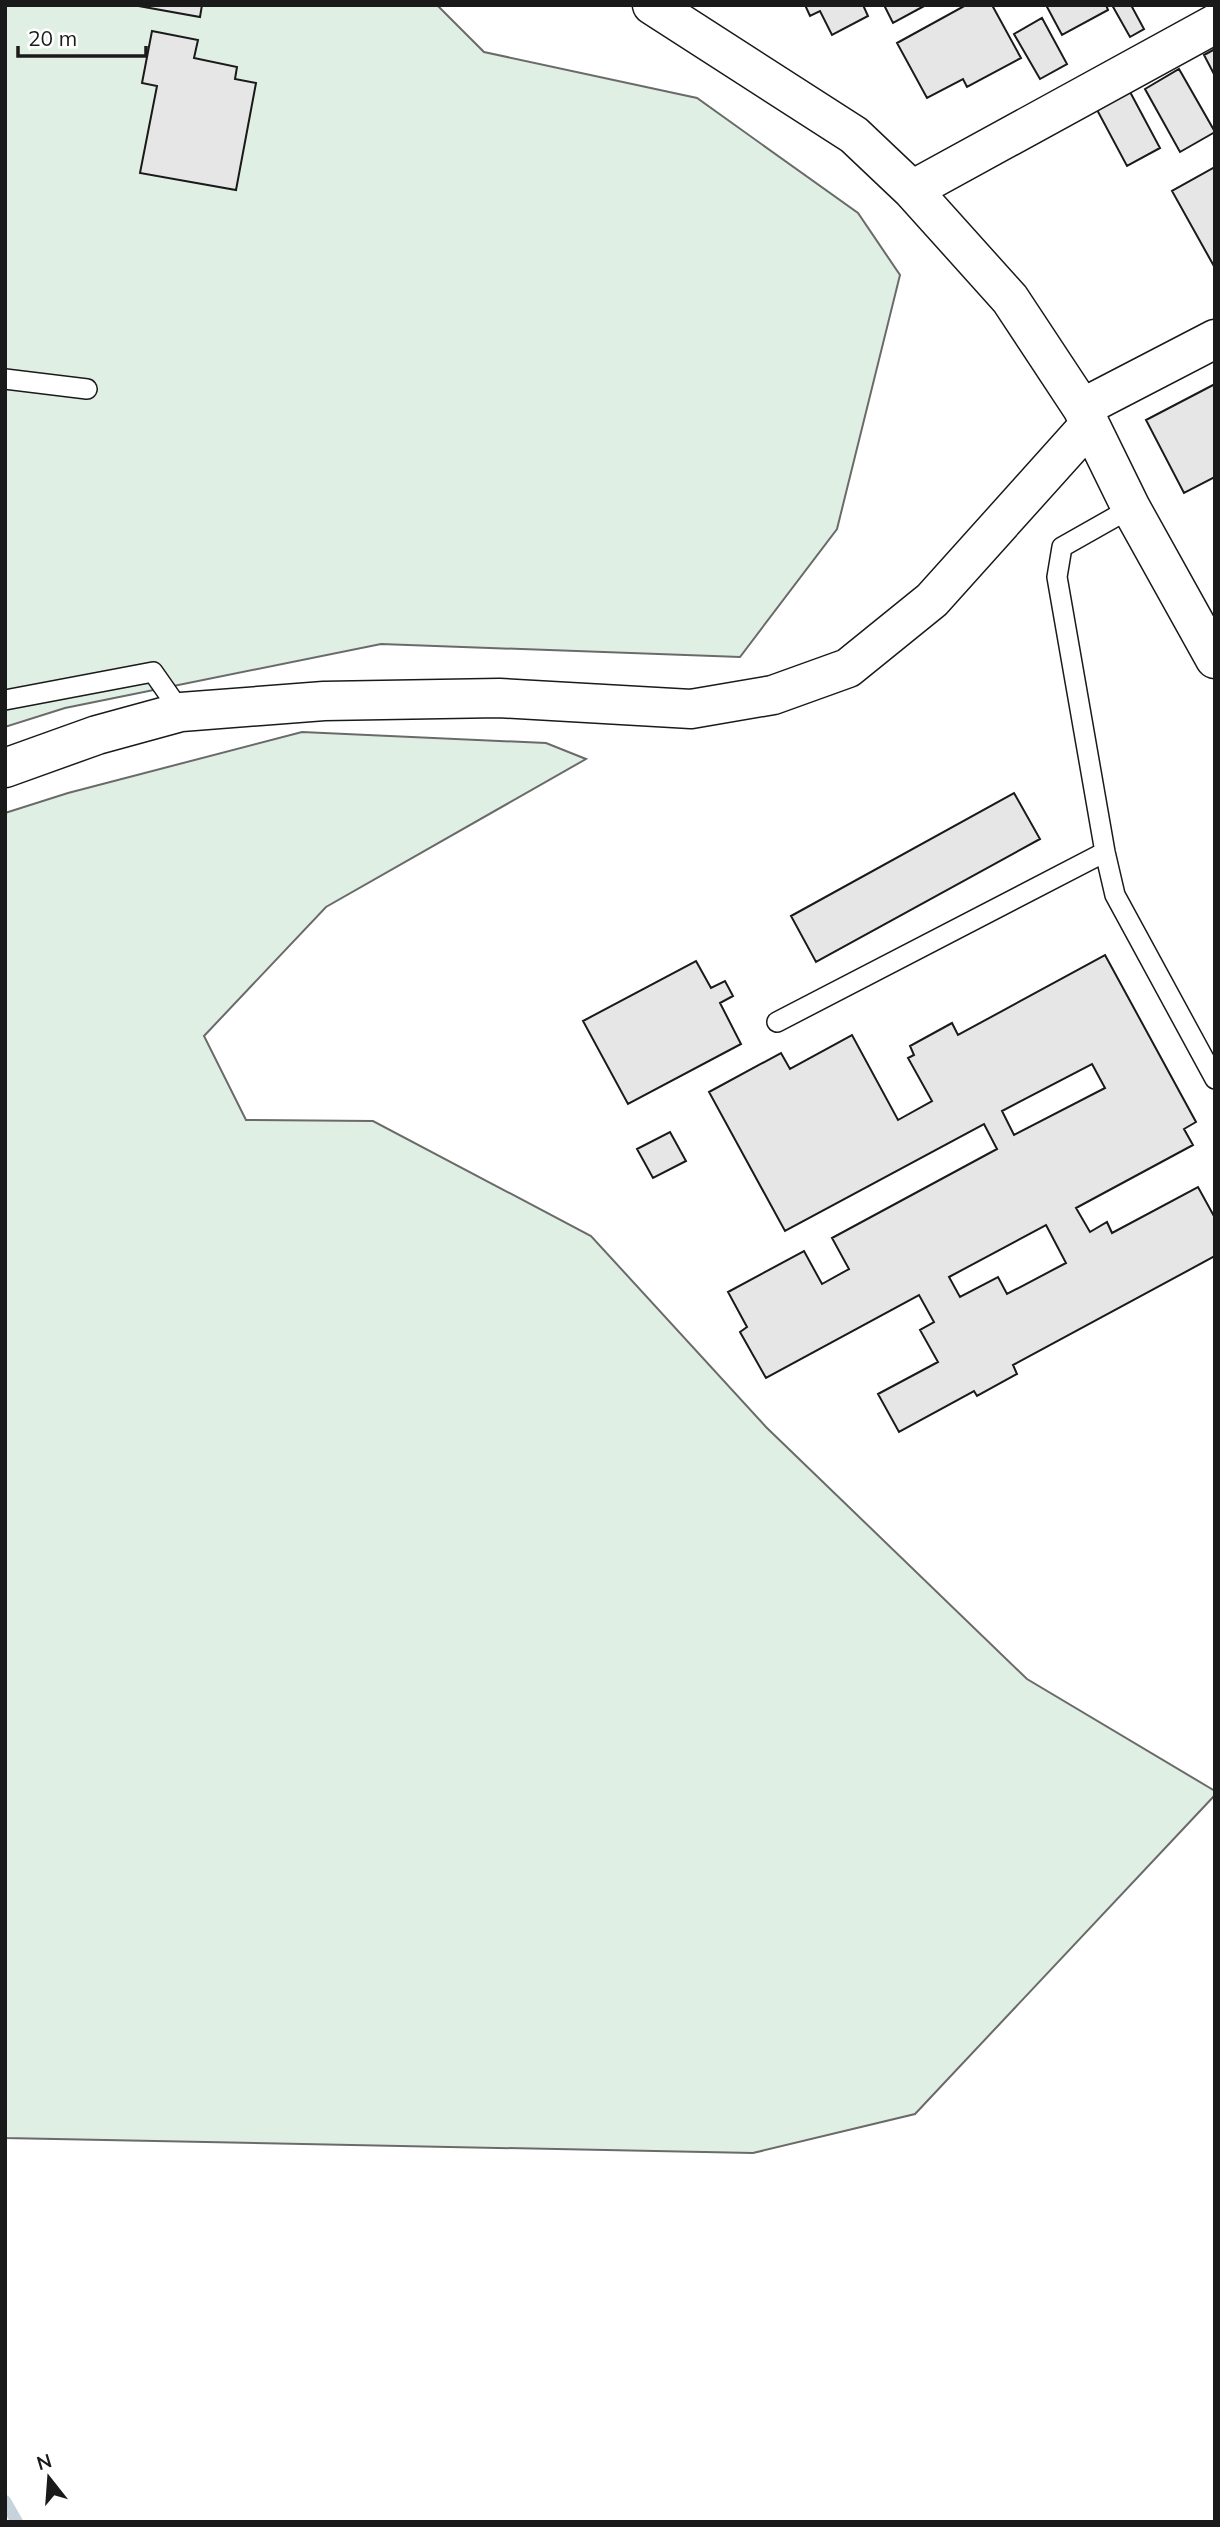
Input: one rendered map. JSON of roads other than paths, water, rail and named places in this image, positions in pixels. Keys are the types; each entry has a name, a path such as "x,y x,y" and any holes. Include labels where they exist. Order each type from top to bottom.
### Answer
{"street":[{"path":"667,8 854,135 912,190 1010,299 1086,416 1131,508 1215,659"},
{"path":"912,190 1215,24"},
{"path":"5,768 97,735 181,712 324,701 499,698 691,709 773,695 848,668 932,600 1086,416 1215,339"}],"lane":[{"path":"5,379 87,389"},
{"path":"1131,508 1062,547 1057,577 1105,852 1115,895 1215,1079"},
{"path":"5,700 153,672 181,712"},
{"path":"777,1022 1105,852"}],"waterway":[{"path":"5,2501 17,2522"}]}
